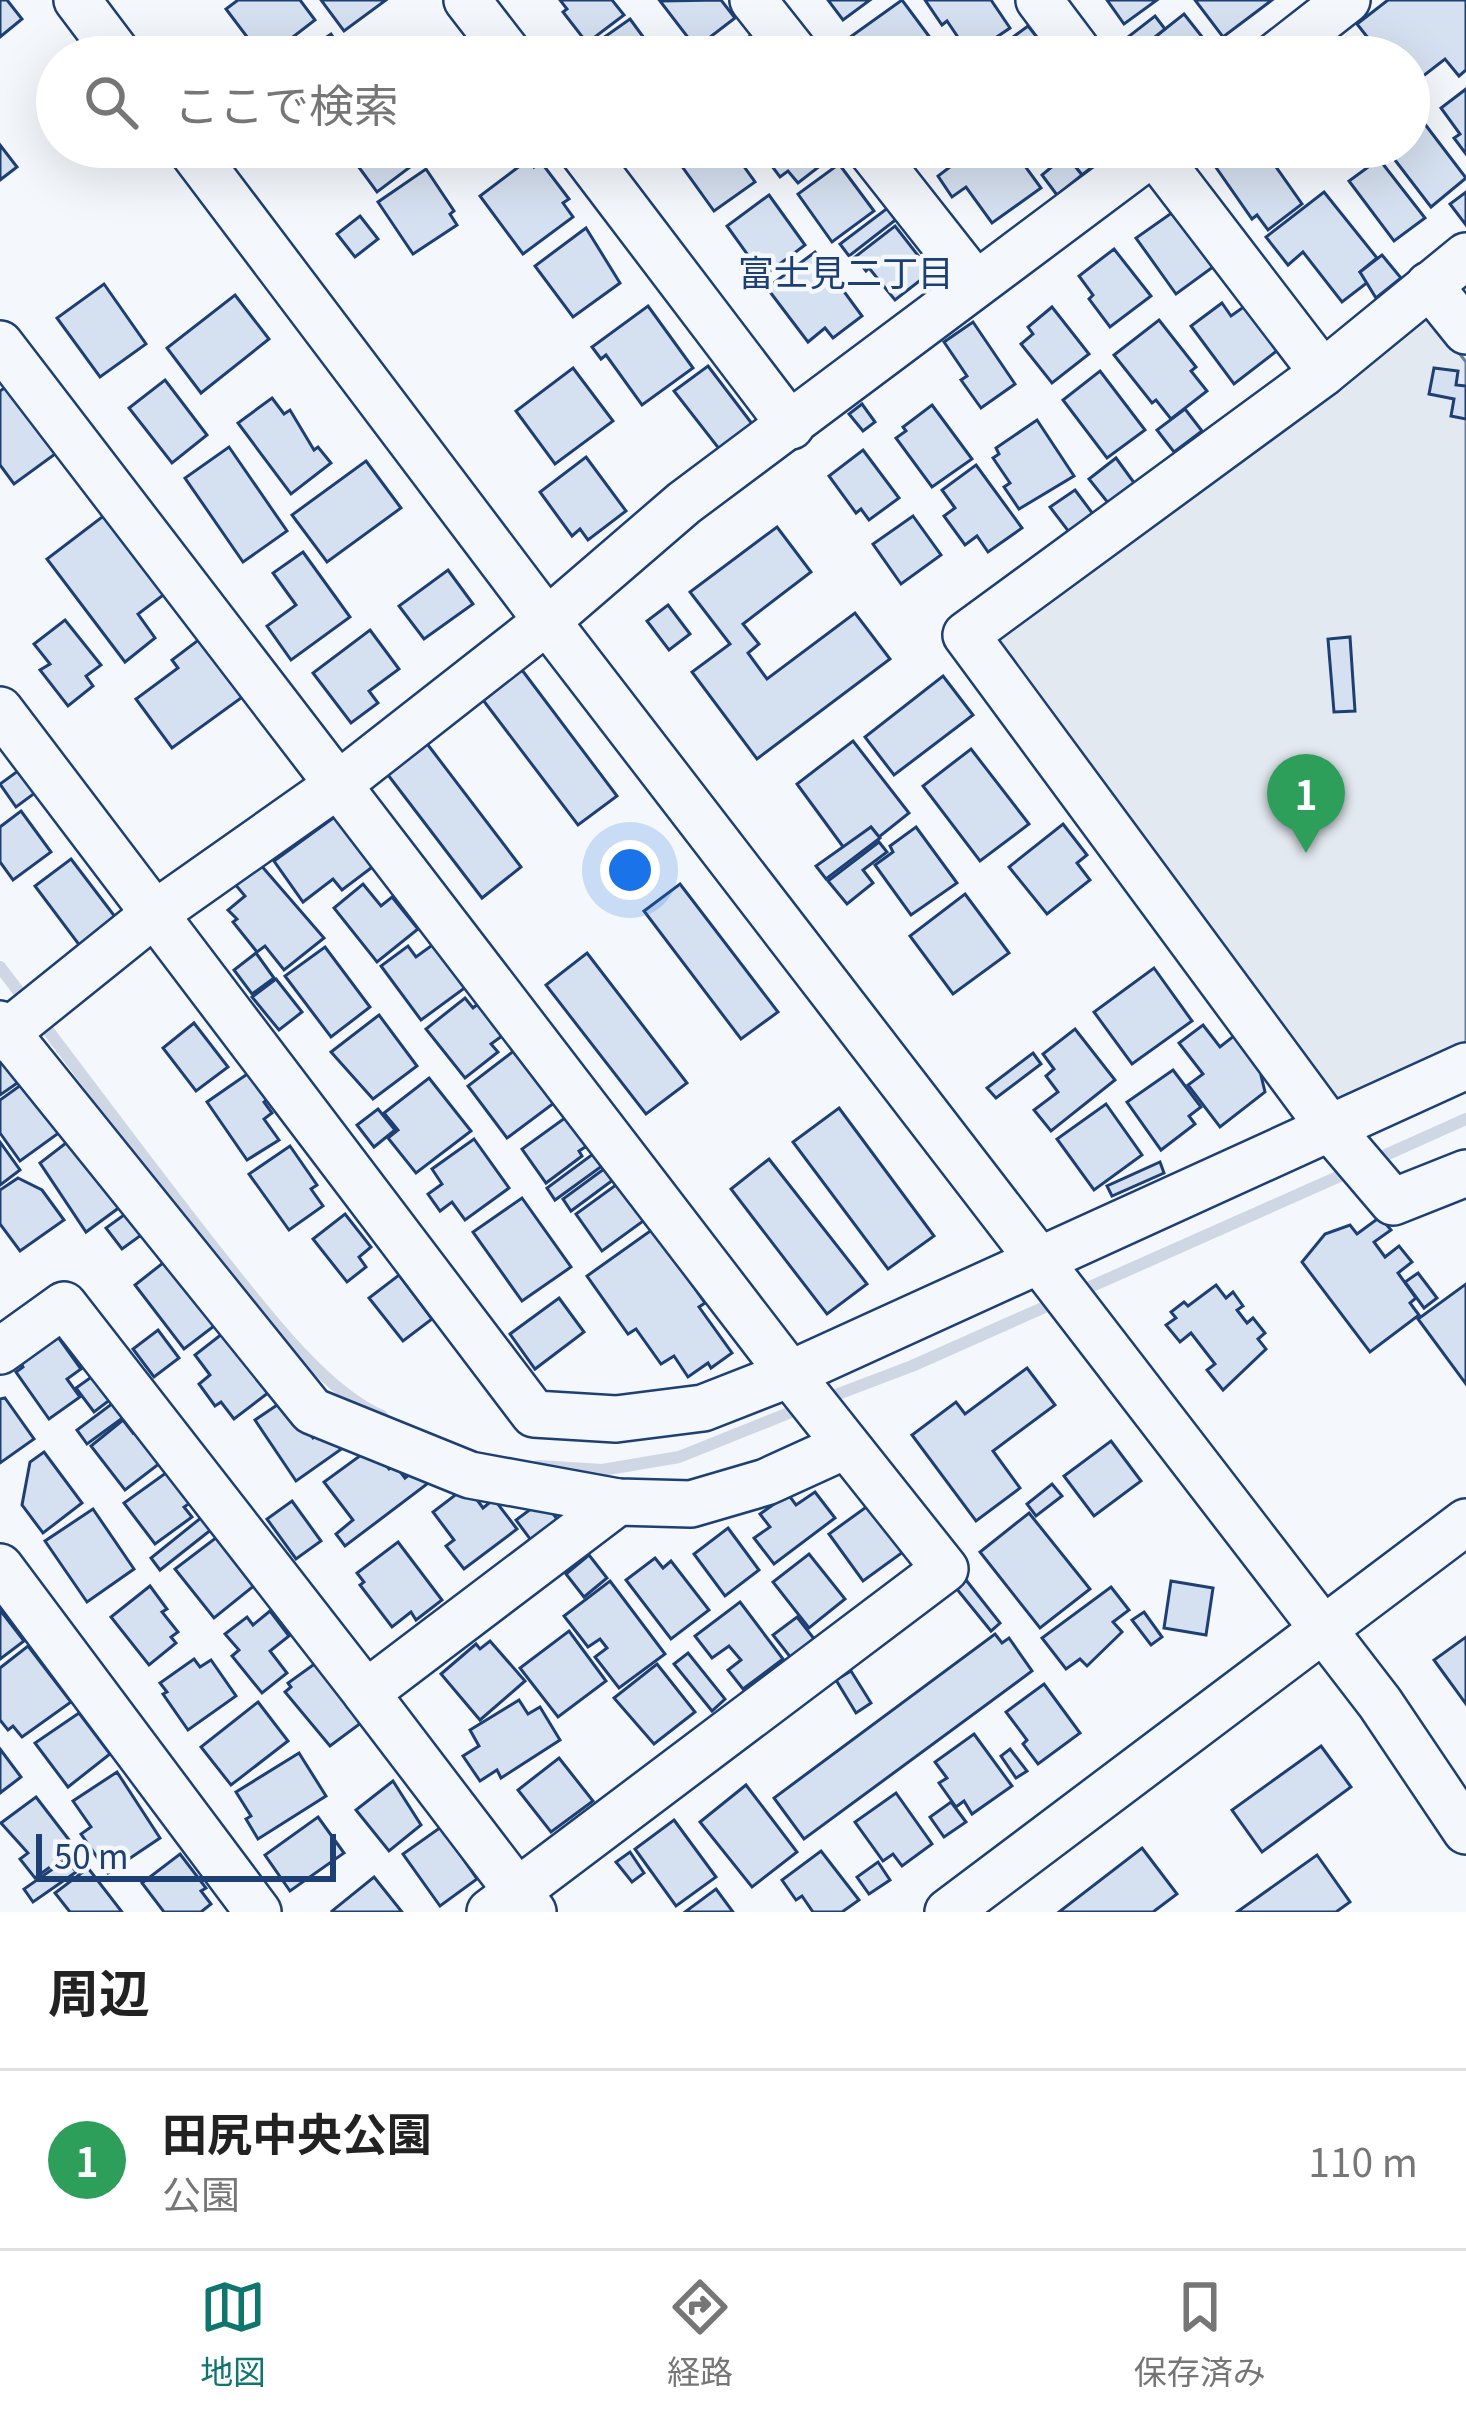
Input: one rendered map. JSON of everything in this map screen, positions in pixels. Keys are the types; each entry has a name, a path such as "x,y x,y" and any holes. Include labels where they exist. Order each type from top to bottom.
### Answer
{"street":[{"path":"77,0 105,36"},
{"path":"467,0 495,36"},
{"path":"753,0 781,36"},
{"path":"1039,0 1066,36"},
{"path":"1297,36 1330,5"},
{"path":"204,168 1380,1703 1466,1831"},
{"path":"595,168 791,426"},
{"path":"885,168 975,283"},
{"path":"845,1446 766,1482 691,1504 618,1502 470,1475 312,1411 7,1029 153,915 339,784 547,621 684,503 1127,168"},
{"path":"1169,168 1323,373"},
{"path":"1466,256 1323,373 967,635 1330,1128 1393,1202 1466,1173"},
{"path":"1430,285 1466,331"},
{"path":"0,344 845,1446 945,1569 513,1905 366,1693 64,1305 0,1351"},
{"path":"0,710 534,1414 616,1418 703,1408 790,1374 1466,1066"},
{"path":"366,1693 618,1502"},
{"path":"965,1907 1466,1522"},
{"path":"0,1567 258,1912"}],"shaded area":[{"path":"1427,311 1466,362 1466,1065 1344,1120 991,641"}],"building":[{"path":"0,0 7,0 22,19 0,37"},
{"path":"238,0 300,0 315,20 294,36 246,36 226,9"},
{"path":"321,0 386,0 344,31"},
{"path":"560,0 612,0 624,15 596,36 582,36 563,12 567,9"},
{"path":"721,0 735,18 712,36 687,36 660,1"},
{"path":"828,0 870,0 843,20"},
{"path":"902,0 929,36 852,36"},
{"path":"925,0 991,0 1010,28 998,36 957,36 947,21 942,25"},
{"path":"1107,0 1157,0 1124,24"},
{"path":"1195,0 1272,0 1224,36"},
{"path":"1388,0 1466,0 1466,70 1459,76 1445,59 1430,71 1430,36 1366,36 1357,24"},
{"path":"1184,14 1201,36 1156,36"},
{"path":"1155,16 1165,29 1156,36 1129,36"},
{"path":"630,19 643,36 606,36"},
{"path":"1028,26 1036,36 1014,36"},
{"path":"1466,89 1466,154 1454,138 1460,134 1441,108"},
{"path":"1430,131 1466,178 1431,207 1401,168 1430,168"},
{"path":"0,145 17,167 0,180"},
{"path":"359,168 409,168 377,192"},
{"path":"517,168 546,168 569,199 563,203 573,217 523,254 480,196"},
{"path":"683,168 745,168 755,182 714,211"},
{"path":"773,168 817,168 798,183 788,171 780,177"},
{"path":"834,168 842,168 874,211 832,242 798,194"},
{"path":"949,168 1026,168 1041,188 992,223 966,187 952,197 938,176"},
{"path":"1050,168 1076,168 1082,175 1057,195 1042,175"},
{"path":"1216,168 1277,168 1302,204 1268,230 1257,215 1252,219"},
{"path":"1367,168 1386,168 1425,218 1394,241 1349,181"},
{"path":"426,169 454,211 450,214 457,225 413,254 378,202"},
{"path":"1324,192 1377,258 1360,272 1368,282 1342,302 1303,252 1288,265 1266,237"},
{"path":"1466,192 1466,225 1450,204"},
{"path":"769,195 805,245 769,272 756,253 750,258 727,226"},
{"path":"889,207 898,218 849,256 840,244"},
{"path":"1173,212 1213,267 1176,294 1136,238"},
{"path":"360,216 378,239 355,257 337,234"},
{"path":"895,226 931,272 895,300 855,257"},
{"path":"586,228 620,283 573,317 535,266"},
{"path":"1114,249 1151,296 1110,327 1079,276"},
{"path":"815,252 862,316 833,338 825,328 808,342 767,288"},
{"path":"1382,255 1401,278 1376,298 1360,272"},
{"path":"104,284 146,344 100,377 57,318"},
{"path":"235,295 269,339 201,393 167,348"},
{"path":"1222,303 1231,316 1245,306 1278,350 1234,384 1191,326"},
{"path":"648,306 693,368 642,405 606,355 601,359 592,347"},
{"path":"1052,307 1089,354 1052,383 1021,344 1033,334 1028,327"},
{"path":"1159,320 1196,367 1191,371 1207,391 1171,419 1114,355"},
{"path":"973,322 1015,384 981,408 961,380 967,376 944,342"},
{"path":"708,366 753,425 720,450 674,391"},
{"path":"573,368 613,421 555,464 516,411"},
{"path":"1434,368 1458,371 1456,385 1466,386 1466,419 1451,416 1454,399 1429,394"},
{"path":"1100,371 1145,430 1107,458 1063,400"},
{"path":"165,380 207,435 172,463 129,408"},
{"path":"13,382 62,449 14,484 0,465 0,391"},
{"path":"272,398 284,414 290,410 314,450 318,447 331,463 291,494 238,423"},
{"path":"862,404 875,422 863,431 849,414"},
{"path":"932,405 972,459 932,487 896,438"},
{"path":"1185,409 1202,431 1174,452 1157,430"},
{"path":"1037,420 1074,476 1019,509 1004,487 1010,483 993,458 999,454 996,448"},
{"path":"229,447 287,531 243,562 185,478"},
{"path":"863,450 899,498 869,520 861,509 856,513 829,476"},
{"path":"586,457 626,511 588,540 580,529 572,536 540,492"},
{"path":"1116,458 1135,484 1109,504 1089,479"},
{"path":"366,461 401,508 327,562 292,515"},
{"path":"976,465 1022,528 988,552 977,536 965,545 944,516 955,508 942,490"},
{"path":"1075,490 1093,514 1069,532 1050,507"},
{"path":"106,514 166,593 138,614 155,638 125,662 47,559"},
{"path":"913,516 941,555 901,584 873,544"},
{"path":"777,527 811,572 743,624 759,644 748,653 767,679 855,613 890,659 757,759 692,672 730,644 690,592"},
{"path":"303,552 350,617 291,660 267,626 296,605 273,573"},
{"path":"448,570 473,604 424,639 399,606"},
{"path":"668,605 690,634 669,650 647,621"},
{"path":"65,620 101,665 86,676 93,686 68,706 40,670 50,664 34,644"},
{"path":"370,630 399,669 369,691 378,703 351,723 313,673"},
{"path":"205,635 248,693 172,748 136,699 178,668 172,660"},
{"path":"1350,637 1355,711 1334,712 1328,639"},
{"path":"522,670 617,796 578,825 483,700"},
{"path":"943,676 973,715 894,775 865,737"},
{"path":"425,741 521,867 482,898 385,771"},
{"path":"853,741 909,813 879,837 871,827 844,848 797,784"},
{"path":"971,749 1029,824 980,861 923,786"},
{"path":"22,768 39,790 16,807 0,784"},
{"path":"21,811 51,852 13,880 0,862 0,827"},
{"path":"336,816 379,862 342,890 333,879 303,902 274,861"},
{"path":"1063,824 1087,855 1077,863 1090,880 1047,914 1009,867"},
{"path":"871,827 880,838 826,879 816,866"},
{"path":"916,827 957,883 911,915 875,865 893,852 890,846"},
{"path":"879,842 887,852 863,870 873,883 847,904 828,881"},
{"path":"71,859 116,918 80,946 35,886"},
{"path":"259,863 324,938 284,970 265,946 257,952 228,910 245,896 234,883"},
{"path":"363,884 381,906 392,897 418,929 377,962 334,908"},
{"path":"680,884 778,1012 741,1039 644,911"},
{"path":"965,894 1009,953 953,994 910,936"},
{"path":"435,943 466,987 421,1020 381,966 408,946 416,957"},
{"path":"325,947 370,1007 331,1037 285,976"},
{"path":"256,953 274,978 252,994 234,970"},
{"path":"587,953 687,1083 646,1114 546,985"},
{"path":"1154,968 1192,1021 1132,1064 1094,1012"},
{"path":"276,979 302,1012 279,1030 252,997"},
{"path":"465,998 473,1008 478,1004 502,1036 491,1044 498,1052 465,1078 426,1029"},
{"path":"379,1015 417,1066 373,1099 331,1052"},
{"path":"194,1023 228,1067 196,1091 163,1048"},
{"path":"1203,1025 1220,1047 1235,1035 1258,1063 1265,1092 1220,1127 1188,1085 1203,1074 1179,1043"},
{"path":"1075,1029 1115,1080 1051,1131 1034,1110 1058,1092 1046,1076 1054,1069 1043,1054"},
{"path":"519,1047 558,1100 507,1138 468,1086"},
{"path":"18,1050 33,1072 0,1095 0,1063"},
{"path":"1033,1053 1041,1064 996,1098 987,1088"},
{"path":"253,1070 271,1097 264,1102 272,1113 264,1119 279,1140 247,1160 207,1102"},
{"path":"1173,1070 1201,1107 1189,1116 1195,1124 1161,1150 1127,1102"},
{"path":"32,1077 67,1127 20,1161 0,1133 0,1100"},
{"path":"429,1078 471,1131 416,1173 388,1138 398,1130 384,1113"},
{"path":"1106,1104 1142,1155 1094,1190 1057,1139"},
{"path":"839,1108 934,1236 888,1269 793,1142"},
{"path":"378,1109 395,1130 374,1147 357,1125"},
{"path":"569,1115 590,1144 579,1151 582,1156 546,1183 522,1149"},
{"path":"79,1133 124,1204 86,1232 40,1163"},
{"path":"474,1139 509,1188 465,1220 452,1202 440,1211 428,1194 442,1184 432,1169"},
{"path":"0,1142 20,1170 0,1185"},
{"path":"290,1146 317,1185 311,1189 323,1206 289,1230 249,1174"},
{"path":"593,1154 602,1166 555,1200 547,1188"},
{"path":"769,1159 867,1284 827,1314 731,1189"},
{"path":"1160,1162 1164,1173 1112,1196 1107,1186"},
{"path":"608,1166 617,1177 571,1211 563,1199"},
{"path":"18,1178 42,1190 64,1220 20,1251 0,1224 0,1190"},
{"path":"620,1182 646,1219 602,1251 576,1214"},
{"path":"522,1198 571,1267 522,1301 473,1232"},
{"path":"128,1212 144,1233 122,1249 106,1228"},
{"path":"345,1214 371,1247 359,1257 366,1267 347,1282 313,1239"},
{"path":"1380,1217 1391,1230 1374,1242 1385,1257 1399,1246 1412,1262 1398,1273 1416,1298 1410,1303 1419,1315 1370,1352 1302,1262 1325,1234 1350,1225 1357,1234"},
{"path":"653,1229 705,1303 699,1307 732,1353 688,1377 674,1356 661,1364 636,1329 628,1334 587,1276"},
{"path":"168,1259 218,1323 184,1349 135,1285"},
{"path":"1418,1273 1437,1298 1424,1308 1405,1282"},
{"path":"399,1275 432,1319 403,1341 369,1298"},
{"path":"1466,1284 1466,1384 1418,1319"},
{"path":"1216,1285 1226,1298 1233,1292 1243,1306 1237,1310 1247,1323 1253,1318 1265,1333 1258,1339 1266,1349 1223,1390 1207,1370 1215,1364 1191,1333 1180,1342 1166,1325 1176,1318 1171,1312 1184,1302 1188,1306"},
{"path":"559,1298 584,1332 535,1369 510,1334"},
{"path":"158,1330 179,1358 154,1377 133,1349"},
{"path":"227,1330 277,1386 234,1419 221,1402 215,1406 199,1384 210,1375 195,1355"},
{"path":"58,1337 81,1369 67,1379 80,1397 49,1419 16,1372 23,1367 21,1363"},
{"path":"1027,1368 1055,1405 993,1451 1020,1488 976,1521 912,1435 956,1402 965,1414"},
{"path":"97,1373 115,1396 94,1412 76,1388"},
{"path":"5,1398 34,1439 0,1463 0,1399"},
{"path":"286,1399 313,1438 336,1423 350,1443 296,1481 255,1420"},
{"path":"117,1400 128,1414 87,1444 77,1430"},
{"path":"123,1420 133,1433 139,1428 164,1460 125,1490 91,1446"},
{"path":"1111,1441 1141,1481 1094,1516 1064,1476"},
{"path":"372,1447 389,1469 395,1465 405,1478 420,1466 431,1481 345,1546 336,1534 353,1520 324,1482"},
{"path":"44,1452 82,1503 43,1533 22,1505 30,1462"},
{"path":"170,1470 193,1501 184,1507 192,1517 155,1544 124,1503"},
{"path":"1052,1484 1062,1496 1036,1516 1027,1504"},
{"path":"467,1486 483,1508 494,1499 517,1529 464,1569 446,1546 454,1540 433,1512"},
{"path":"815,1492 835,1518 774,1564 754,1538 770,1527 760,1514 788,1494 796,1505"},
{"path":"543,1500 560,1523 533,1543 516,1520"},
{"path":"292,1501 321,1541 296,1559 267,1519"},
{"path":"869,1505 903,1552 863,1581 829,1534"},
{"path":"93,1509 134,1569 87,1602 45,1541"},
{"path":"1029,1513 1090,1589 1040,1628 980,1552"},
{"path":"202,1517 212,1529 160,1570 151,1558"},
{"path":"728,1528 759,1570 725,1596 694,1554"},
{"path":"217,1537 255,1585 214,1618 175,1569"},
{"path":"398,1542 442,1600 416,1620 411,1612 392,1627 360,1585 364,1582 357,1573"},
{"path":"809,1554 845,1599 809,1628 773,1582"},
{"path":"589,1555 607,1578 584,1597 566,1574"},
{"path":"655,1558 663,1568 671,1561 709,1610 671,1639 626,1580"},
{"path":"966,1580 1000,1623 991,1631 956,1588"},
{"path":"610,1581 665,1654 619,1688 595,1657 607,1648 600,1639 588,1647 564,1616"},
{"path":"1171,1581 1213,1588 1206,1635 1164,1628"},
{"path":"150,1586 178,1632 171,1637 176,1643 149,1665 111,1617"},
{"path":"1111,1587 1129,1610 1113,1622 1122,1632 1087,1666 1080,1659 1066,1669 1042,1638"},
{"path":"740,1602 783,1659 743,1689 728,1670 741,1660 729,1646 712,1658 695,1636"},
{"path":"0,1610 24,1641 0,1659"},
{"path":"270,1611 289,1636 270,1651 287,1673 262,1693 232,1656 239,1650 225,1634 247,1617 253,1625"},
{"path":"1144,1612 1162,1637 1151,1645 1132,1620"},
{"path":"797,1617 815,1640 791,1658 773,1635"},
{"path":"569,1631 606,1681 558,1717 520,1668"},
{"path":"995,1634 1002,1643 1009,1638 1032,1671 804,1839 774,1798"},
{"path":"1466,1637 1466,1704 1434,1660"},
{"path":"490,1641 525,1681 480,1720 441,1674 476,1644 480,1649"},
{"path":"28,1646 71,1702 22,1737 0,1720 0,1668"},
{"path":"688,1653 725,1699 712,1711 674,1664"},
{"path":"194,1659 200,1667 211,1660 236,1696 188,1730 160,1683"},
{"path":"320,1660 365,1720 330,1746 285,1692 291,1687 288,1683"},
{"path":"657,1664 695,1712 654,1744 614,1698"},
{"path":"851,1671 871,1703 856,1713 836,1680"},
{"path":"1044,1684 1080,1733 1038,1764 1006,1712"},
{"path":"519,1700 528,1714 540,1707 560,1740 501,1778 497,1770 480,1781 463,1756 479,1746 470,1730"},
{"path":"258,1702 288,1741 231,1785 201,1747"},
{"path":"79,1713 110,1754 68,1787 35,1743"},
{"path":"974,1734 1012,1786 972,1814 964,1801 956,1807 939,1783 947,1778 935,1762"},
{"path":"1321,1746 1351,1787 1262,1852 1232,1810"},
{"path":"0,1749 21,1777 0,1793"},
{"path":"1010,1749 1027,1771 1016,1778 1001,1756"},
{"path":"299,1753 326,1796 258,1839 236,1792"},
{"path":"559,1758 593,1801 551,1832 518,1790"},
{"path":"117,1772 160,1838 108,1873 81,1834 91,1827 73,1801"},
{"path":"393,1781 421,1825 389,1851 356,1810"},
{"path":"746,1785 797,1852 752,1887 700,1822"},
{"path":"896,1793 932,1844 902,1866 893,1854 883,1861 855,1822"},
{"path":"36,1797 73,1845 69,1847 72,1851 35,1878 20,1859 28,1853 1,1823"},
{"path":"951,1802 966,1822 944,1837 930,1817"},
{"path":"318,1817 344,1853 290,1891 265,1855"},
{"path":"674,1820 716,1877 676,1906 635,1849"},
{"path":"441,1827 477,1879 440,1906 403,1854"},
{"path":"1142,1848 1177,1894 1153,1912 1059,1912"},
{"path":"821,1851 859,1900 842,1912 813,1912 802,1896 796,1900 782,1880"},
{"path":"630,1852 644,1873 632,1882 616,1862"},
{"path":"180,1854 206,1888 201,1891 211,1904 201,1912 164,1912 142,1883"},
{"path":"1317,1855 1350,1902 1336,1912 1237,1912"},
{"path":"67,1859 76,1872 33,1902 24,1889"},
{"path":"878,1862 890,1880 869,1894 857,1877"},
{"path":"88,1868 122,1912 70,1912 55,1893"},
{"path":"374,1877 402,1912 332,1911"},
{"path":"716,1889 733,1912 685,1912"}],"waterway":[{"path":"0,967 269,1316 336,1386 382,1416"},
{"path":"1370,1162 1466,1119"},
{"path":"825,1399 912,1366 1351,1171"},
{"path":"538,1466 602,1470 679,1457 806,1406"}],"place":[{"name":"田尻中央公園","path":"1306,853"}],"district":[{"name":"富士見二丁目","path":"846,270"}]}
